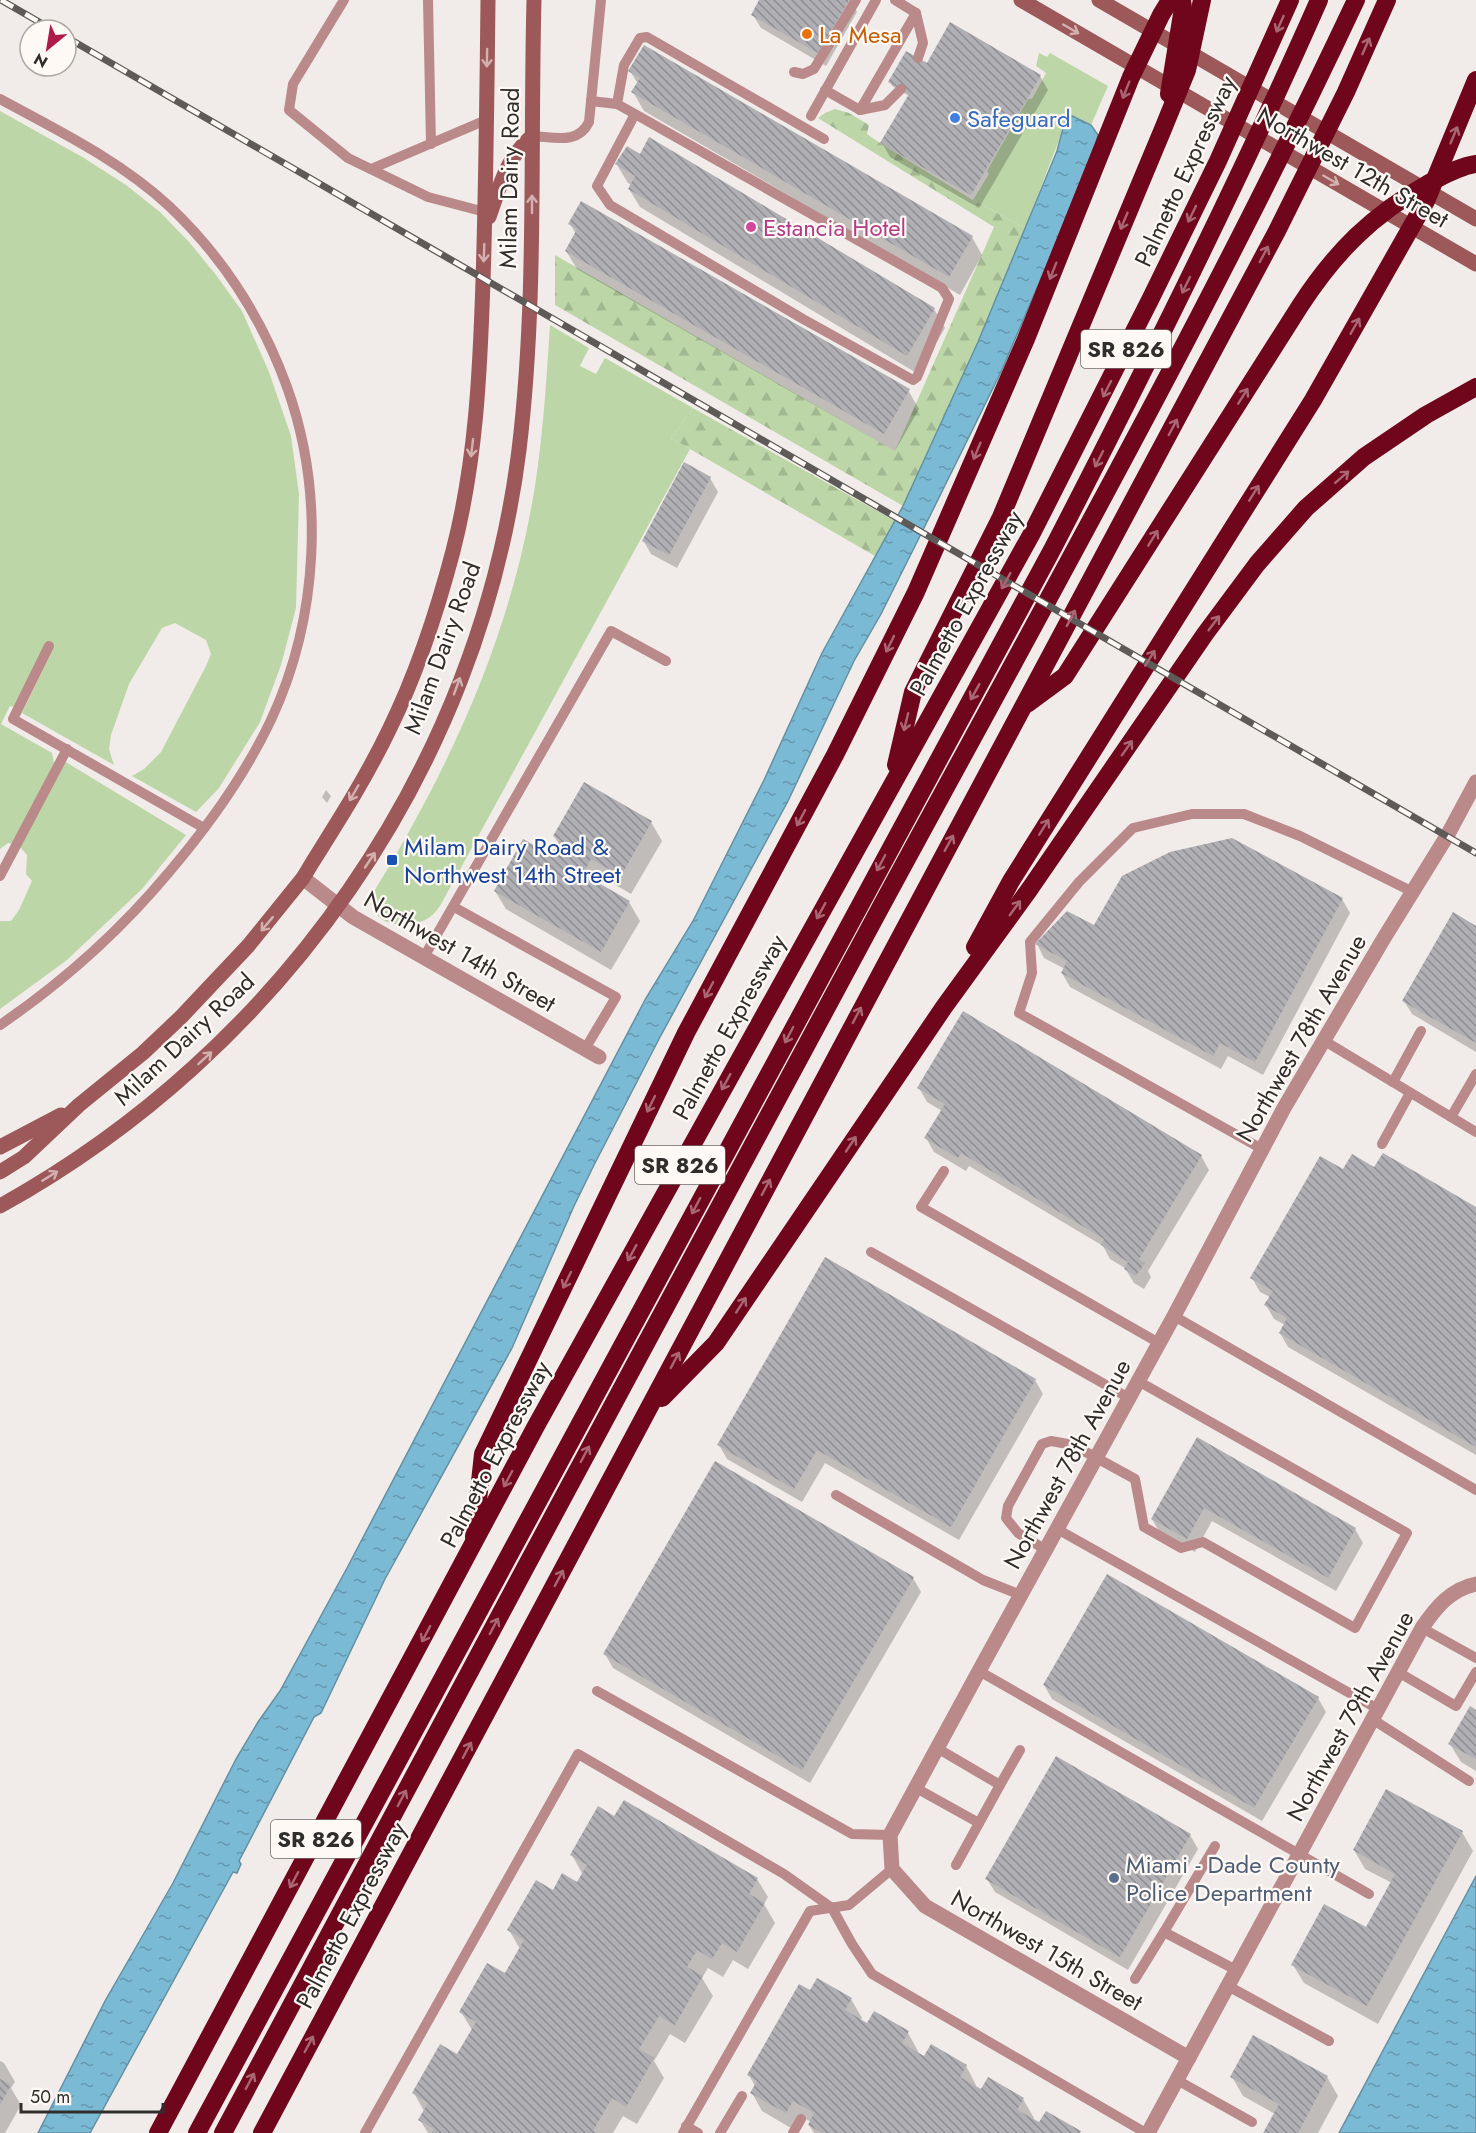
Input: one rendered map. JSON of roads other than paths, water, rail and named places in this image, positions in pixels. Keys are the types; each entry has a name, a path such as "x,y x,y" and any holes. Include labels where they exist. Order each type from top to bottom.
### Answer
{"highway":[{"name":"Palmetto Expressway","path":"158,2133 536,1426 1031,536 1121,361 1218,161 1290,0"},
{"path":"197,2133 1053,548 1145,370 1239,176 1319,0"},
{"path":"223,2133 622,1387 1070,558 1264,190 1356,0"},
{"name":"Palmetto Expressway","path":"262,2133 1291,203 1346,92 1387,0"},
{"path":"1163,129 1178,3"},
{"path":"473,1546 483,1454 686,1033 835,755 916,592 1026,339 1131,78 1161,15 1178,3"},
{"path":"890,787 913,692 1001,517 1163,129 1186,70 1202,3"},
{"path":"944,1006 1011,881 1313,400 1426,201 1476,80"},
{"path":"1023,707 1065,676 1318,278 1352,239 1378,216 1407,196 1438,179 1473,164"},
{"path":"648,1412 716,1343 944,1006 1035,880 1205,634 1251,573 1306,508 1364,457 1426,415 1476,387"}],"main road":[{"name":"Milam Dairy Road","path":"0,1172 24,1157 79,1105 143,1053 182,1016 248,946 303,878 348,805 389,729 417,664 453,548 468,478 476,411 481,352 488,0"},
{"name":"Milam Dairy Road","path":"0,1206 53,1175 110,1136 192,1070 261,1002 312,942 378,849 439,731 478,629 500,550 516,468 526,383 532,230 534,0"},
{"name":"Northwest 12th Street","path":"1021,0 1476,264"},
{"name":"Northwest 12th Street","path":"1099,0 1476,219"},
{"path":"484,230 509,162 518,149 532,136"},
{"name":"Milam Dairy Road","path":"0,1148 79,1105"}],"street":[{"name":"Northwest 78th Avenue","path":"892,1869 891,1835 937,1748 1174,1316 1262,1149 1323,1040 1448,836 1476,782"},
{"name":"Northwest 14th Street","path":"303,878 353,917 599,1057"},
{"name":"Northwest 79th Avenue","path":"1147,2133 1422,1628 1438,1606 1457,1590 1471,1585"},
{"name":"Northwest 15th Street","path":"892,1869 925,1905 1189,2058"}],"lane":[{"path":"344,0 293,84 289,110 348,158 428,197 485,212"},
{"path":"428,0 431,144"},
{"path":"532,136 567,138 578,136 590,122 601,0"},
{"path":"795,72 803,74 814,69 856,0"},
{"path":"811,116 876,0"},
{"path":"895,0 916,13 923,43 918,58"},
{"path":"860,110 916,13"},
{"path":"617,104 624,65 640,38 647,37 824,139"},
{"path":"825,90 860,110 885,105 901,89"},
{"path":"0,99 112,162 151,190 186,222 220,262 255,316 276,359 294,407 307,466 311,503 311,567 301,632 288,675 265,731 246,765 204,828 153,891 109,936 61,979 0,1025"},
{"path":"591,101 617,104 635,114 942,288 949,299 917,377 913,380 833,336 609,205 597,186 635,114"},
{"path":"371,169 486,120"},
{"path":"424,957 611,631 666,661"},
{"path":"49,646 13,719 204,828"},
{"path":"0,876 67,749"},
{"path":"1262,1149 1018,1013 1032,973 1030,942 1079,882 1133,828 1192,814 1244,814 1300,836 1413,892"},
{"path":"454,907 616,997 585,1049"},
{"path":"1393,1082 1421,1031"},
{"path":"1323,1040 1476,1132"},
{"path":"1451,1118 1476,1074"},
{"path":"1382,1144 1410,1093"},
{"path":"944,1171 921,1207 1159,1343"},
{"path":"871,1252 1129,1398"},
{"path":"1174,1316 1476,1490"},
{"path":"1046,1550 1018,1533 1006,1518 1008,1506 1042,1444 1051,1441 1073,1445 1135,1479 1144,1527 1181,1548 1203,1542 1355,1628 1407,1533 1138,1381"},
{"path":"836,1495 983,1580 1021,1595"},
{"path":"1057,1529 1375,1714 1469,1781"},
{"path":"1422,1628 1476,1658"},
{"path":"979,1671 1369,1894"},
{"path":"1398,1672 1456,1706 1476,1672"},
{"path":"597,1691 852,1834 891,1835"},
{"path":"937,1748 1000,1785"},
{"path":"956,1865 1020,1750"},
{"path":"365,2133 578,1754 784,1874 832,1908 872,1974 1147,2133"},
{"path":"916,1788 979,1823"},
{"path":"1135,1979 1215,1846"},
{"path":"698,2133 685,2130 810,1911 849,1905 892,1869"},
{"path":"1164,1932 1236,1970"},
{"path":"1228,1986 1329,2041"},
{"path":"1177,2080 1252,2122"},
{"path":"720,2133 742,2096"},
{"path":"794,2133 801,2119"}],"water":[{"path":"1072,116 1091,125 1098,135 1092,159 1001,372 881,614 854,661 788,801 659,1039 594,1165 512,1348 385,1579 321,1713 314,1717 239,1861 241,1864 237,1873 233,1872 90,2133 38,2133 105,2001 173,1883 236,1759 280,1691 347,1568 646,998 693,921 764,780 822,653 903,506 978,342 1057,151 1065,121"},
{"path":"1476,1876 1476,2133 1339,2133"}],"railway":[{"path":"1,0 32,18"},
{"path":"78,44 1476,853"}],"place":[{"name":"La Mesa","path":"807,34"},
{"name":"Safeguard","path":"955,118"},
{"name":"Estancia Hotel","path":"751,227"},
{"name":"Milam Dairy Road & Northwest 14th Street","path":"392,860"},
{"name":"Miami - Dade County Police Department","path":"1114,1878"}]}
